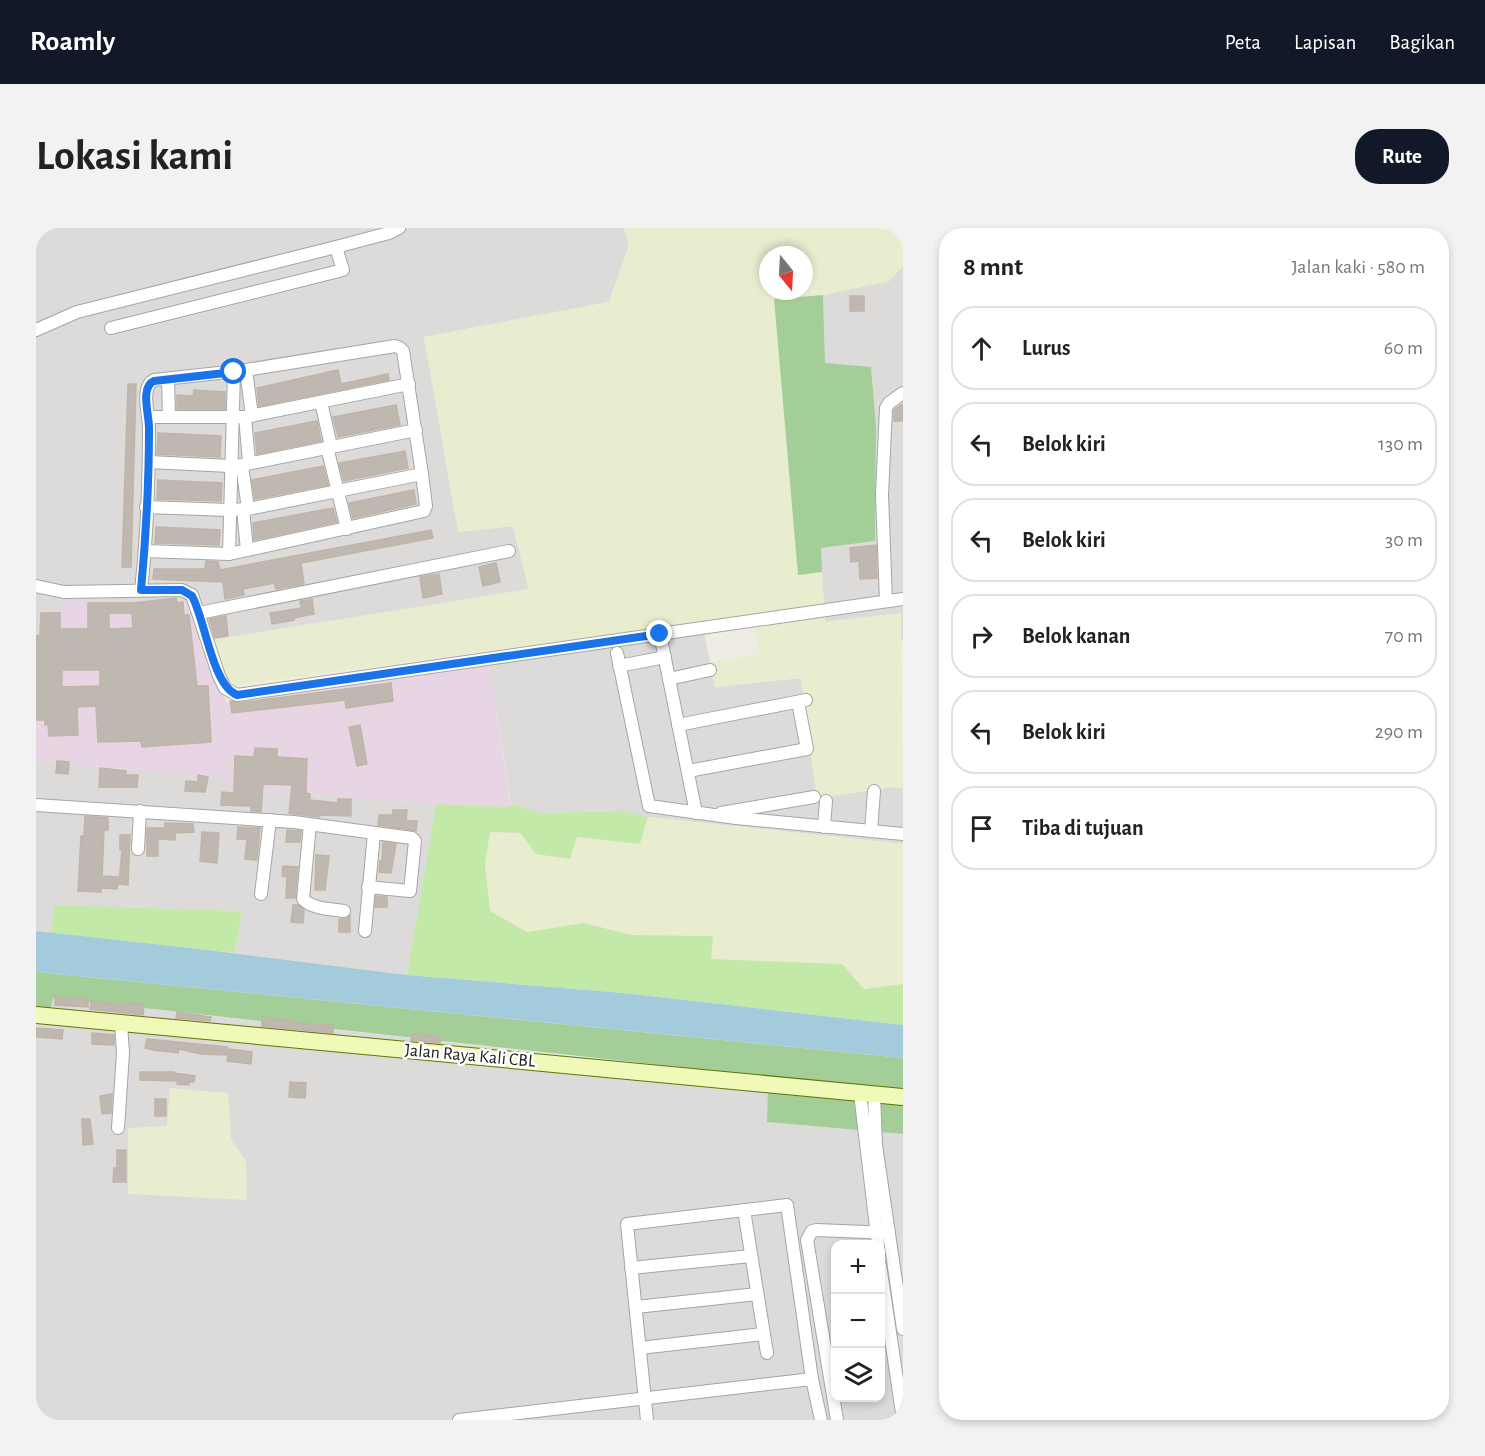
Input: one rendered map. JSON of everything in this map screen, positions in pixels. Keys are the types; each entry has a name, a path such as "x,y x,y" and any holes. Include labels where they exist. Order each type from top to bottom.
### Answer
{"main road":[{"name":"Jalan Raya Kali CBL","path":"36,1015 903,1097"}],"street":[{"path":"36,330 77,312 336,247 399,228"},
{"path":"111,328 343,270 336,247"},
{"path":"141,590 149,462 149,417 146,388 149,383 395,346 403,351 422,474 426,506 424,512 229,554 145,551"},
{"path":"229,554 229,510 240,464 243,417 240,371"},
{"path":"240,371 243,417 240,464 247,550"},
{"path":"168,380 169,417"},
{"path":"149,417 243,417 409,384"},
{"path":"886,601 882,495 886,408 903,393"},
{"path":"321,402 347,529"},
{"path":"149,462 240,464 416,430"},
{"path":"146,507 245,509 422,474"},
{"path":"199,613 509,551"},
{"path":"36,586 64,592 182,590 192,596 219,676 225,687 237,695 903,599"},
{"path":"660,634 696,813"},
{"path":"617,653 649,806 710,815 903,834"},
{"path":"620,666 664,657"},
{"path":"669,679 710,670"},
{"path":"678,725 802,701 807,749 688,771"},
{"path":"872,831 874,791"},
{"path":"710,815 820,799 824,827"},
{"path":"36,805 270,820 412,838 416,844 410,891 368,887"},
{"path":"138,849 140,812"},
{"path":"261,894 270,820"},
{"path":"310,824 303,899 307,904 344,911"},
{"path":"365,931 374,833"},
{"path":"118,1128 123,1053 121,1023"},
{"path":"867,1094 871,1145 890,1233 903,1329"},
{"path":"871,1145 877,1238"},
{"path":"647,1420 627,1224 787,1205 812,1379 821,1420"},
{"path":"744,1210 766,1353"},
{"path":"837,1420 807,1240 812,1230 877,1238 890,1233"},
{"path":"632,1268 751,1256"},
{"path":"636,1307 757,1294"},
{"path":"884,1294 903,1420"},
{"path":"640,1348 764,1334"},
{"path":"466,1420 812,1379"}],"shaded area":[{"path":"36,228 624,228 629,245 609,302 424,337 459,532 513,526 529,590 199,642 185,603 62,602 62,662 36,663"},
{"path":"903,266 903,641 901,641 901,613 825,622 820,548 875,541 876,426 871,368 825,364 823,295 889,281"},
{"path":"62,601 186,603 199,642 227,702 489,665 511,807 436,804 232,789 224,778 36,761 36,663 62,662"},
{"path":"704,632 715,687 801,678 817,798 893,787 903,788 903,844 648,817 622,811 541,813 511,804 489,665"},
{"path":"36,761 225,778 232,789 436,804 407,975 235,953 242,911 54,905 51,933 36,931"},
{"path":"52,998 768,1078 767,1122 903,1134 903,1420 36,1420 36,1014 49,1014","holes":["228,1093 231,1140 246,1161 128,1129 167,1126"]}],"green space":[{"path":"624,228 903,228 903,266 889,281 823,295 813,296 813,246 759,246 759,300 774,300 798,574 822,572 825,622 901,613 903,788 893,787 817,798 801,678 715,687 711,662 760,654 752,615 236,685 226,679 211,640 529,589 513,526 458,532 424,337 609,302 629,246"},
{"path":"823,295 825,363 871,367 876,426 875,541 821,548 822,572 798,575 774,300 813,300 813,296"},
{"path":"436,804 510,807 511,804 541,813 622,811 648,817 640,844 577,837 570,859 536,854 520,833 490,832 485,865 490,911 527,932 584,923 632,935 713,936 711,959 842,964 864,989 903,984 903,1025 623,993 407,975"},
{"path":"648,817 903,844 903,984 864,989 842,964 711,959 712,936 632,935 584,923 527,932 490,911 485,865 490,832 520,833 536,854 577,837 640,844"},
{"path":"54,905 242,911 235,953 51,933"},
{"path":"36,972 903,1058 903,1134 767,1122 768,1077 53,998 49,1015 36,1014"},
{"path":"170,1088 228,1093 231,1140 246,1161 247,1200 128,1194 128,1128 167,1126"}],"water":[{"path":"36,931 407,975 623,993 903,1025 903,1058 36,972"}],"building":[{"path":"850,296 864,296 864,311 850,311"},
{"path":"338,370 341,384 388,374 389,380 259,406 257,388"},
{"path":"128,384 136,384 131,567 122,567"},
{"path":"194,390 225,392 225,409 177,409 177,395 193,396"},
{"path":"396,405 400,425 338,437 333,417"},
{"path":"903,405 903,421 894,421 894,410"},
{"path":"317,421 321,441 257,454 255,433"},
{"path":"158,433 221,436 220,457 157,454"},
{"path":"405,451 408,468 344,481 339,463"},
{"path":"323,466 328,485 255,499 252,480"},
{"path":"158,480 222,483 221,501 157,499"},
{"path":"414,490 416,504 353,518 349,503"},
{"path":"333,508 337,522 254,540 253,523"},
{"path":"156,527 220,530 219,545 155,543"},
{"path":"431,530 433,538 301,563 304,584 276,589 274,583 243,589 244,595 225,599 223,582 153,579 154,569 205,569 206,561 218,562 220,570"},
{"path":"876,545 877,578 860,579 859,561 851,562 850,548"},
{"path":"496,563 500,582 483,586 479,567"},
{"path":"439,574 442,594 423,598 420,577"},
{"path":"176,598 177,603 183,602 184,615 189,615 197,686 208,686 211,742 142,747 141,741 98,742 96,706 77,707 78,735 49,736 48,724 45,725 45,720 36,720 36,636 40,635 41,613 60,613 60,629 88,629 88,603 133,603","holes":["109,613 132,613 133,628 109,629","62,670 100,670 100,686 62,687"]},
{"path":"312,599 314,614 272,624 270,613 301,608 300,601"},
{"path":"226,616 228,636 215,638 209,619"},
{"path":"391,683 393,701 346,708 345,700 232,713 230,701 238,703"},
{"path":"360,725 367,764 357,766 349,727"},
{"path":"255,748 277,749 277,757 307,759 306,793 310,794 310,800 338,803 338,799 351,799 351,816 319,815 319,817 289,813 292,785 263,784 261,812 251,811 251,806 221,805 222,792 234,793 235,756 254,757"},
{"path":"57,761 69,762 68,774 56,773"},
{"path":"100,768 126,771 126,775 138,775 137,787 99,787"},
{"path":"198,775 208,777 205,792 185,791 186,781 198,782"},
{"path":"393,810 407,810 406,821 417,821 416,831 378,825 379,815 393,815"},
{"path":"85,816 108,818 108,830 104,830 102,876 118,877 117,889 101,888 101,892 78,891 81,836 84,836"},
{"path":"165,823 193,824 194,832 175,833 175,840 158,839 158,856 147,856 147,828 165,828"},
{"path":"238,827 260,828 257,860 245,859 247,839 237,839"},
{"path":"287,830 301,831 300,842 286,842"},
{"path":"202,832 219,833 217,863 200,861"},
{"path":"120,835 130,835 128,885 119,884 122,850 120,850"},
{"path":"383,842 396,844 391,873 379,872"},
{"path":"316,855 329,856 325,890 315,890"},
{"path":"283,866 298,867 295,898 286,898 287,877 282,876"},
{"path":"376,896 387,897 387,907 375,907"},
{"path":"293,905 298,905 304,910 303,923 291,922"},
{"path":"350,916 350,932 339,932 339,919 347,919"},
{"path":"55,997 88,999 88,1007 55,1005"},
{"path":"91,1001 124,1006 124,1003 144,1004 143,1015 90,1009"},
{"path":"177,1012 211,1017 210,1021 176,1018"},
{"path":"262,1017 296,1023 333,1025 333,1033 262,1026"},
{"path":"36,1028 63,1030 62,1039 36,1037"},
{"path":"92,1033 114,1035 114,1045 92,1044"},
{"path":"412,1034 441,1037 440,1043 411,1040"},
{"path":"147,1039 227,1047 227,1055 201,1054 179,1049 178,1053 153,1050 145,1048"},
{"path":"229,1049 252,1052 251,1064 227,1061"},
{"path":"140,1072 174,1072 195,1076 194,1082 189,1082 189,1085 177,1084 178,1081 140,1080"},
{"path":"290,1082 306,1083 305,1098 289,1097"},
{"path":"112,1094 111,1113 102,1114 100,1096"},
{"path":"155,1099 166,1099 166,1116 155,1116"},
{"path":"82,1119 90,1119 93,1144 83,1145"},
{"path":"117,1150 126,1150 126,1182 113,1182 114,1168 117,1168"}],"route":[{"path":"234,372 154,381 146,388 149,417 149,462 141,590 182,590 192,596 219,676 231,693 237,695 660,634"}]}
